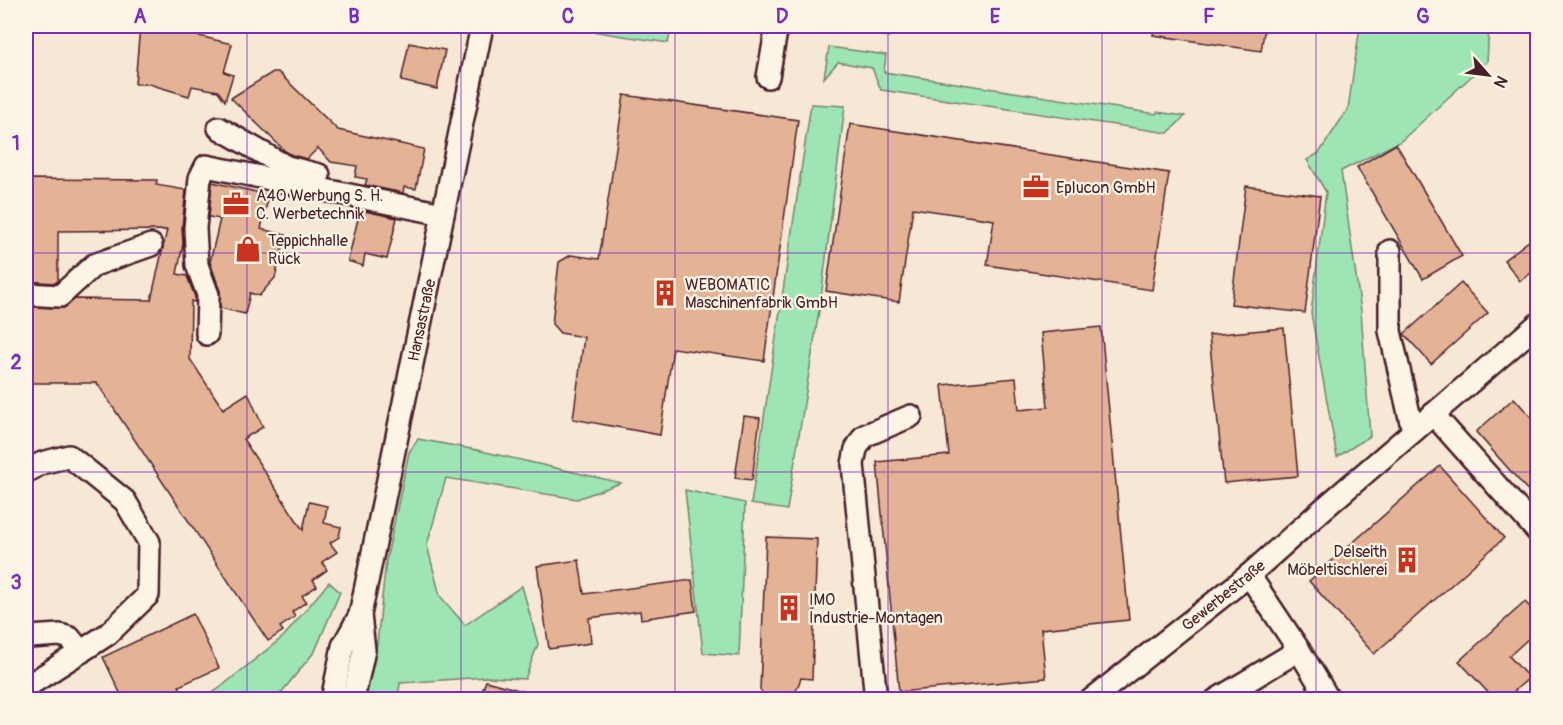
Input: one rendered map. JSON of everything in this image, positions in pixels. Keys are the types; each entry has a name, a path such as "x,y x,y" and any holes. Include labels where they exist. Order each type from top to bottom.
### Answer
{"street":[{"name":"Hansastraße","path":"332,699 343,646 360,615 482,26"},
{"path":"768,77 777,26"},
{"path":"219,128 297,170 445,208"},
{"path":"207,334 208,295 197,265 195,228 200,178 206,166 445,208"},
{"path":"26,294 60,296 94,265 151,246"},
{"path":"1390,251 1390,332 1413,431"},
{"name":"Gewerbestraße","path":"1090,699 1249,575 1538,324"},
{"path":"1433,414 1538,532"},
{"path":"876,699 853,464 856,449 864,436 911,416"},
{"path":"26,472 42,463 69,456 125,501 149,542 147,596 108,634 26,687"},
{"path":"1249,575 1329,699"},
{"name":"Hansastraße","path":"353,699 364,650 360,615"},
{"path":"26,633 29,637 60,635 70,638 81,652"},
{"path":"1216,699 1299,650"}],"green space":[{"path":"559,26 672,26 668,43"},
{"path":"832,26 891,26 889,37 832,28"},
{"path":"1360,26 1489,26 1487,62 1401,141 1341,171 1361,311 1370,436 1337,457 1311,313 1326,192 1307,160 1319,153 1348,109"},
{"path":"829,47 886,55 884,72 1156,114 1157,112 1185,116 1168,133 881,90 872,68 838,62 824,78"},
{"path":"811,104 845,106 821,298 787,510 751,504"},
{"path":"418,439 621,483 577,499 446,478 427,545 440,596 465,625 522,586 538,644 525,679 486,677 400,683 398,699 365,699 377,644 386,561 409,452"},
{"path":"685,490 745,503 739,656 703,653"},
{"path":"329,582 340,592 315,651 276,699 202,699 217,690 284,636"}],"building":[{"path":"140,26 158,26 232,44 224,72 233,75 225,101 218,91 192,86 189,96 149,84 135,84"},
{"path":"1154,26 1265,26 1261,51 1153,35"},
{"path":"409,43 445,50 437,89 401,81"},
{"path":"273,72 278,72 338,130 424,149 416,189 404,187 403,193 365,185 367,179 355,177 357,166 331,162 318,148 307,159 285,151 231,98"},
{"name":"WEBOMATIC Maschinenfabrik GmbH","path":"624,95 798,120 764,361 673,348 660,435 573,419 584,337 560,333 552,324 559,262 571,255 599,259"},
{"path":"850,124 1169,173 1152,290 987,265 994,220 913,208 899,302 826,291"},
{"path":"1396,144 1462,256 1423,279 1357,167"},
{"path":"26,179 157,180 156,185 186,190 182,227 183,244 177,274 187,276 195,297 195,302 191,301 190,359 223,409 248,393 263,427 243,439 303,530 309,502 327,506 324,523 341,527 339,537 330,543 337,552 322,562 327,570 313,580 317,586 302,596 306,602 292,612 295,617 280,627 283,631 268,641 97,383 26,383 26,307 64,308 75,299 151,300 167,230 58,231 58,281 55,283 26,281"},
{"name":"Teppichhalle Rück","path":"212,182 269,195 261,229 286,235 275,278 259,296 250,293 245,314 220,308 220,291 210,262 220,219 209,217"},
{"path":"1246,186 1320,196 1305,313 1231,304"},
{"path":"360,210 397,218 387,259 365,254 363,266 348,261"},
{"path":"1538,234 1538,268 1520,281 1504,260"},
{"path":"1461,283 1488,313 1431,364 1404,334"},
{"path":"1101,327 1129,620 1041,629 1046,678 899,692 877,462 949,455 942,385 1016,378 1019,410 1048,407 1041,333"},
{"path":"1284,328 1298,476 1224,483 1209,335"},
{"path":"1514,398 1538,425 1538,502 1476,432"},
{"path":"744,416 760,418 752,480 735,478"},
{"name":"Delseith Möbeltischlerei","path":"1440,466 1504,538 1374,654 1309,581"},
{"name":"IMO Industrie-Montagen","path":"766,537 817,539 812,679 801,678 793,699 765,699 760,689"},
{"path":"579,560 584,594 692,580 696,611 641,619 640,611 589,618 591,643 549,649 537,566"},
{"path":"1525,602 1538,615 1538,630 1509,656 1529,678 1505,699 1494,699 1459,661"},
{"path":"193,614 219,668 179,686 186,699 123,699 103,657"},
{"path":"486,681 537,695 536,699 479,699"}],"place":[{"name":"Eplucon GmbH","path":"1036,187"},
{"name":"A40 Werbung S. H. C. Werbetechnik","path":"236,204"},
{"name":"Teppichhalle Rück","path":"248,249"},
{"name":"WEBOMATIC Maschinenfabrik GmbH","path":"665,293"},
{"name":"Delseith Möbeltischlerei","path":"1407,560"},
{"name":"IMO Industrie-Montagen","path":"789,608"}]}
